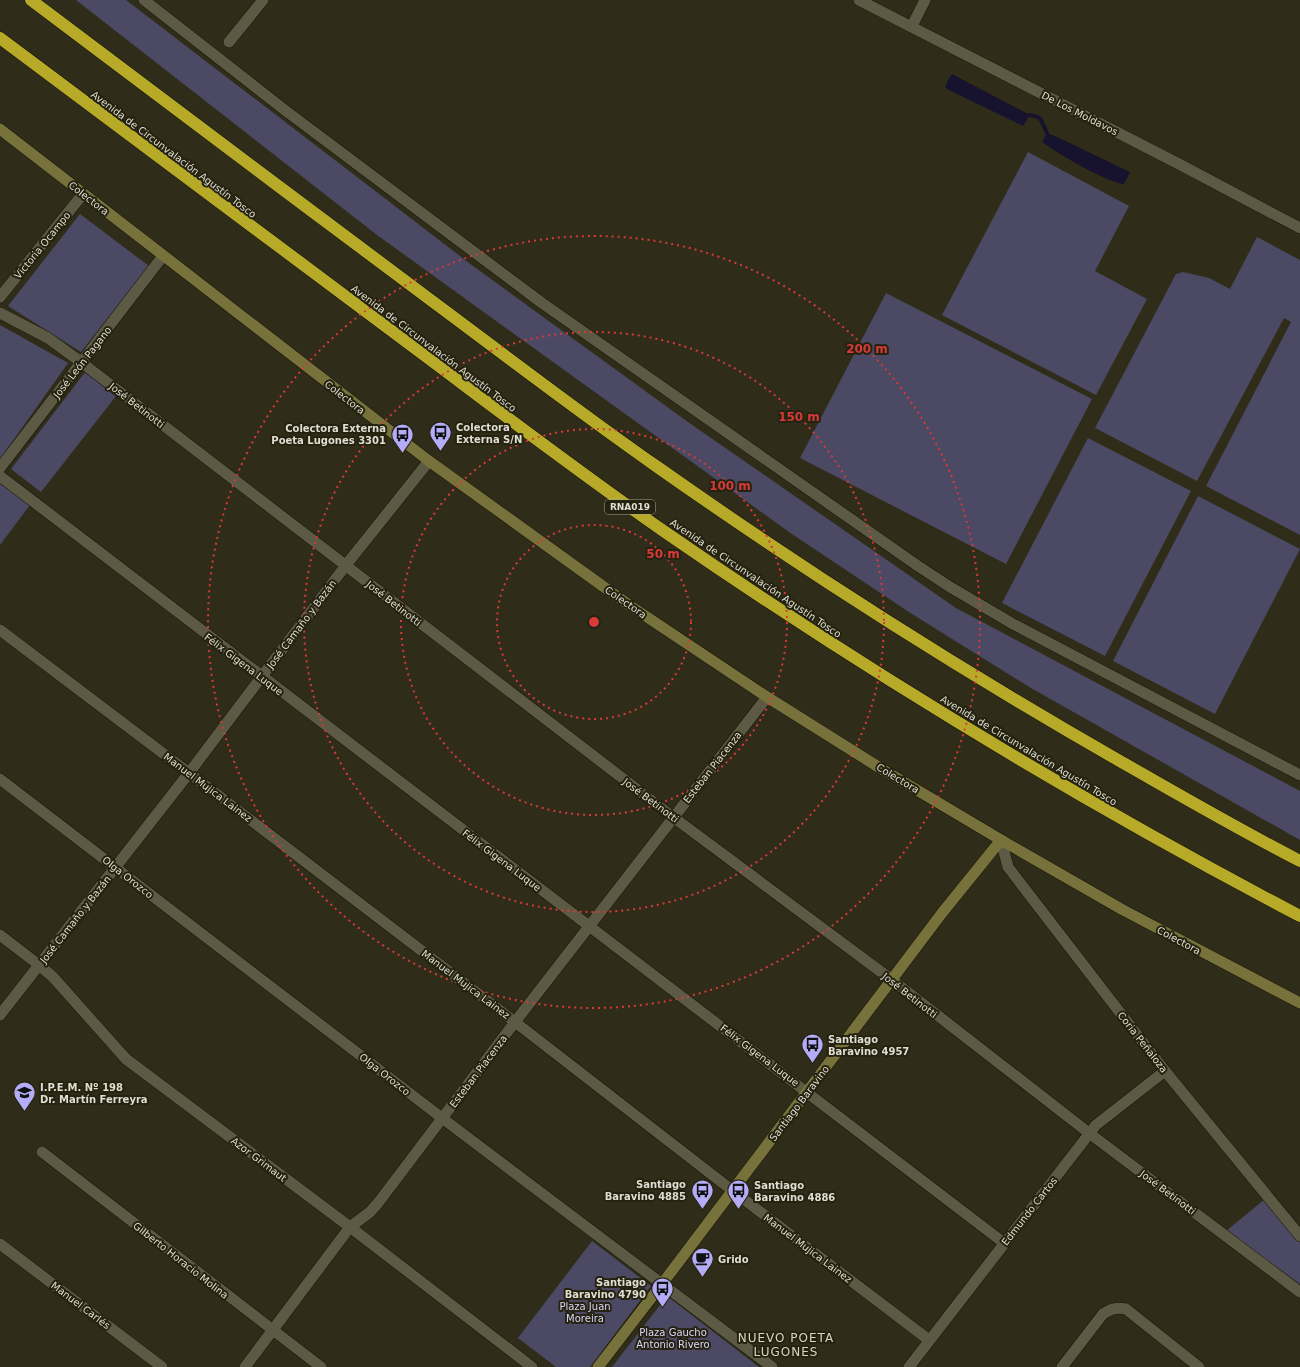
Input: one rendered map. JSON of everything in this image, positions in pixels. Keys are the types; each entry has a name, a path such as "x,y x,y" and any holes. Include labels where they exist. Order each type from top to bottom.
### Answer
{"highway":[{"path":"31,0 546,386 724,513 844,593 963,668 1066,730 1221,818 1300,860"},
{"name":"Avenida de Circunvalación Agustín Tosco","path":"0,38 268,240 551,450 720,570 889,680 1051,778 1161,841 1300,916"}],"main road":[{"name":"Colectora","path":"0,129 429,461 629,605 767,697 880,768 1001,840 1123,910 1300,1003"},
{"name":"Santiago Baravino","path":"598,1367 733,1191 942,913 1001,840"}],"street":[{"path":"144,0 286,111 542,303 931,574 1013,624 1300,775"},
{"path":"229,42 263,0"},
{"name":"De Los Moldavos","path":"859,0 1185,167 1300,228"},
{"path":"912,26 925,0"},
{"name":"Victoria Ocampo","path":"0,297 83,194"},
{"name":"José León Pagano","path":"0,468 163,256"},
{"name":"José Betinotti","path":"0,314 48,338 81,362 673,817 892,980 1090,1133 1300,1292"},
{"name":"José Camaño y Bazán","path":"0,1015 189,773 346,565 429,461"},
{"name":"Félix Gigena Luque","path":"0,476 261,677 808,1092 1004,1243"},
{"name":"Manuel Mujica Lainez","path":"0,630 515,1022 733,1191 929,1340"},
{"name":"Esteban Piacenza","path":"245,1367 350,1227 378,1203 515,1022 767,697"},
{"name":"Olga Orozco","path":"0,779 442,1118 772,1367"},
{"name":"Coria Peñaloza","path":"1001,840 1008,867 1165,1071 1300,1236"},
{"name":"Azor Grimaut","path":"0,935 53,977 126,1059 350,1227 532,1367"},
{"name":"Edmundo Cartos","path":"909,1367 1090,1133 1103,1118 1165,1071"},
{"name":"Gilberto Horacio Molina","path":"42,1152 321,1367"},
{"name":"Manuel Carlés","path":"0,1244 162,1367"},
{"path":"1062,1367 1103,1314 1118,1307 1126,1310 1200,1367"}],"green space":[{"path":"76,0 126,0 473,266 688,422 956,608 1300,791 1300,840 1031,688 912,614 789,532 377,235"},
{"path":"1028,152 1129,206 1095,271 1147,299 1096,395 942,315"},
{"path":"80,214 149,266 81,352 8,306"},
{"path":"1257,237 1300,260 1300,535 1206,486 1291,322 1284,318 1197,481 1095,428 1176,274 1183,272 1209,278 1230,289"},
{"path":"886,293 1092,399 1006,564 800,458"},
{"path":"0,325 68,363 0,459"},
{"path":"86,371 116,396 41,492 11,469"},
{"path":"1088,438 1191,491 1105,656 1002,603"},
{"path":"0,484 30,505 0,545"},
{"path":"1198,496 1300,549 1215,714 1113,661"},
{"path":"1265,1199 1300,1241 1300,1284 1226,1231"},
{"name":"Plaza Juan Moreira","path":"592,1241 651,1286 590,1367 556,1367 518,1338"},
{"name":"Plaza Gaucho Antonio Rivero","path":"667,1296 759,1367 612,1367"}],"shaded area":[{"path":"952,74 1030,115 1023,126 949,90 945,87"},
{"path":"1047,133 1130,172 1124,184 1107,179 1070,160 1049,147 1042,142"}],"waterway":[{"path":"1030,115 1038,117 1041,120 1047,133"}],"place":[{"name":"Colectora Externa S/N","path":"440,452"},
{"name":"Colectora Externa Poeta Lugones 3301","path":"402,454"},
{"name":"Santiago Baravino 4957","path":"812,1064"},
{"name":"I.P.E.M. Nº 198 Dr. Martín Ferreyra","path":"24,1112"},
{"name":"Santiago Baravino 4885","path":"702,1210"},
{"name":"Santiago Baravino 4886","path":"739,1210"},
{"name":"Grido","path":"702,1278"},
{"name":"Santiago Baravino 4790","path":"662,1308"}],"district":[{"name":"NUEVO POETA LUGONES","path":"786,1345"}]}
